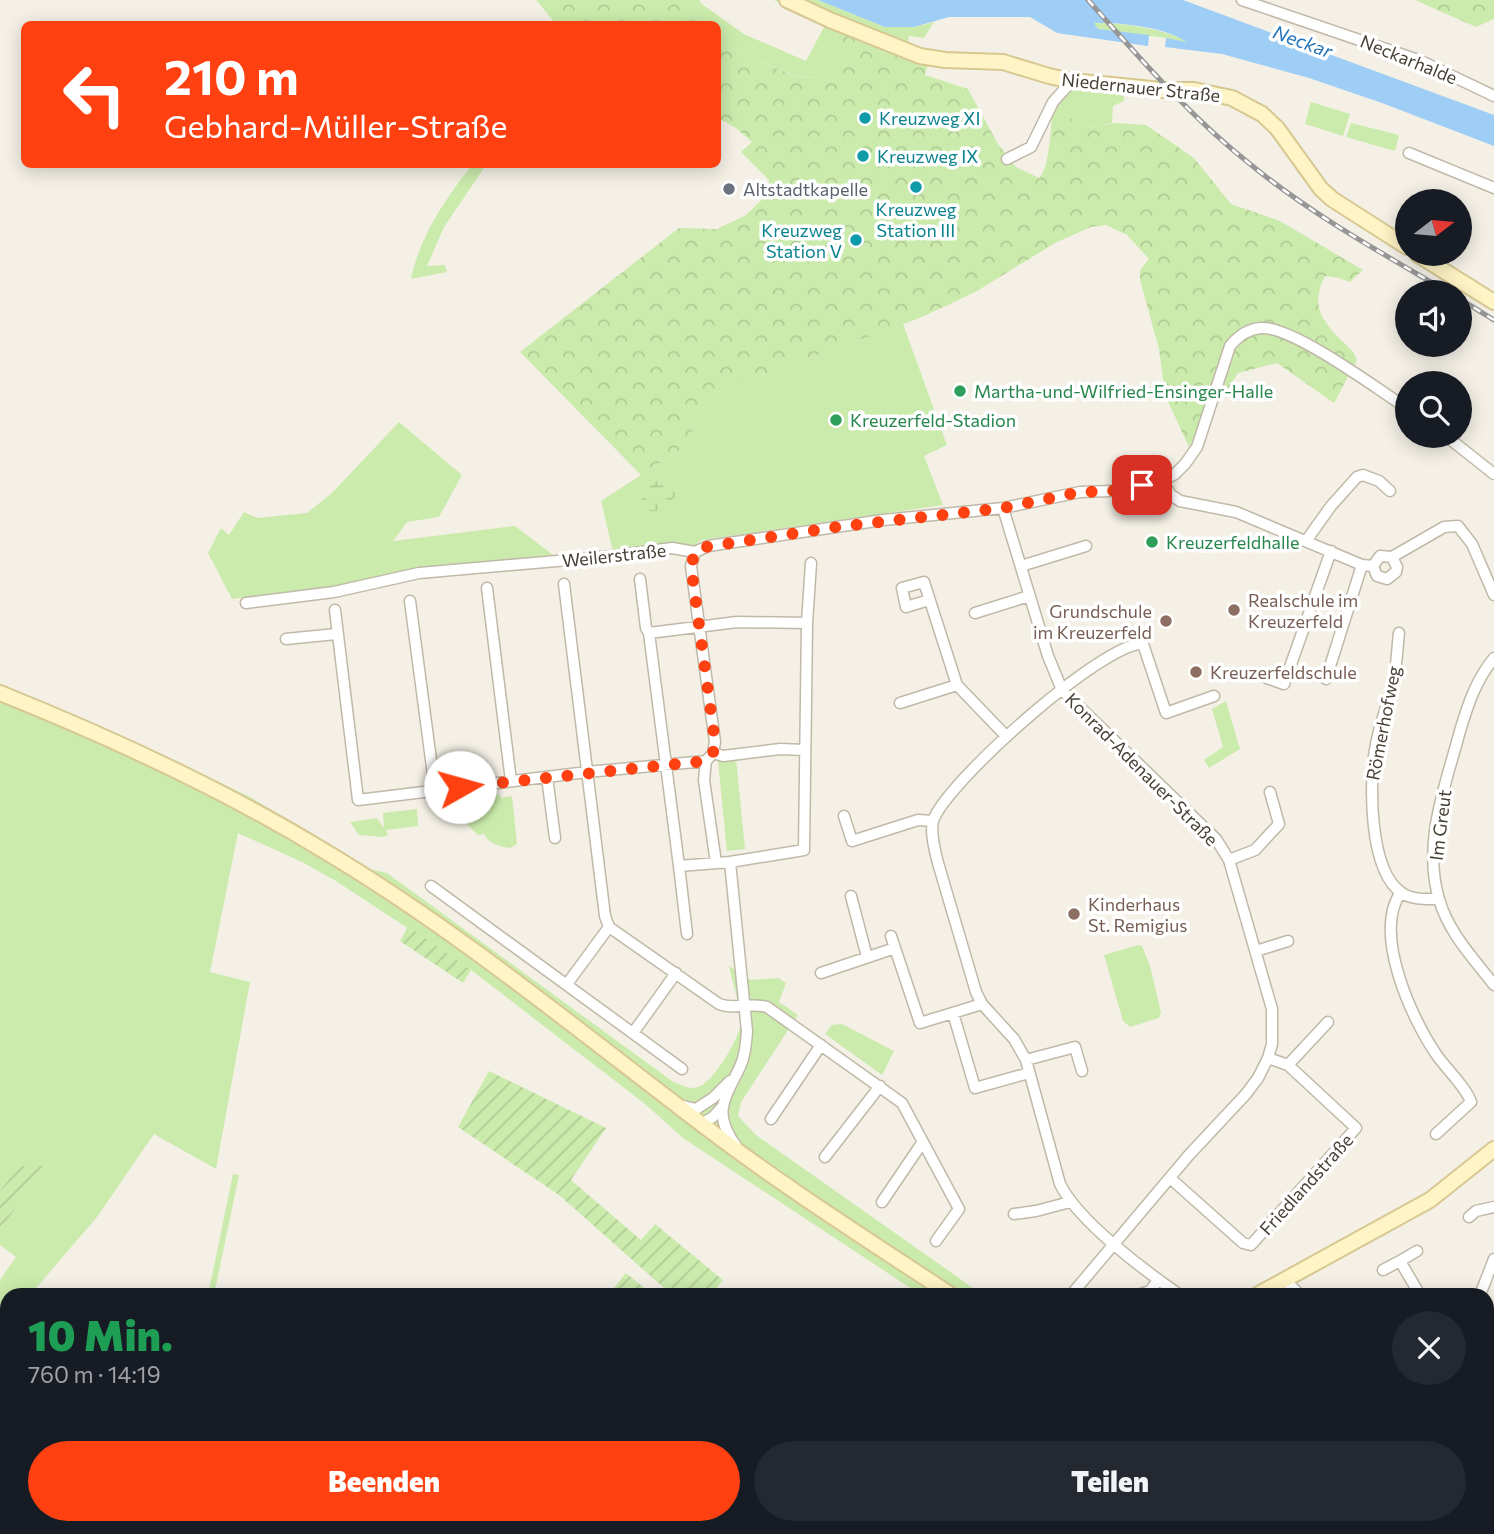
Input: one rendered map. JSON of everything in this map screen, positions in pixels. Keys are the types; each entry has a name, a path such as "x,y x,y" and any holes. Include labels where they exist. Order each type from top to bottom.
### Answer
{"main road":[{"name":"Niedernauer Straße","path":"788,0 920,56 944,60 1003,62 1072,81 1162,90 1204,91 1232,98 1249,105 1277,128 1332,199 1395,239"},
{"path":"1436,266 1494,302"},
{"path":"0,693 74,723 210,786 327,852 481,955 745,1156 941,1288"},
{"path":"1270,1288 1430,1200 1494,1149"}],"street":[{"name":"Neckarhalde","path":"1242,0 1420,61 1494,96"},
{"path":"1007,159 1031,147 1053,102 1072,81"},
{"path":"1409,153 1494,188"},
{"name":"Weilerstraße","path":"246,603 334,592 419,573 614,556 672,548 695,552 708,546 812,530 1003,508 1080,492 1112,491 1162,481 1185,464 1197,447 1230,346 1239,335 1251,330 1277,330 1302,341 1395,400"},
{"path":"1461,448 1494,474"},
{"path":"1307,541 1331,506 1357,477 1363,475 1371,478 1390,491"},
{"path":"1162,481 1171,495 1180,501 1236,512 1368,565 1377,576 1387,579 1395,572 1397,567 1392,557"},
{"name":"Konrad-Adenauer-Straße","path":"1003,508 1048,656 1062,690 1216,839 1229,860 1272,1009 1272,1044 1258,1078 1077,1288"},
{"path":"1326,679 1368,565 1380,556 1392,557 1444,527 1458,526 1472,544 1494,595"},
{"path":"1021,566 1086,547"},
{"path":"1267,678 1284,684 1331,551"},
{"path":"695,552 691,566 715,742 704,780 716,863"},
{"path":"679,866 730,862 804,850 807,623 811,563"},
{"path":"640,579 667,764 687,934"},
{"path":"564,584 605,916 609,927 720,1004 767,1007 902,1103 959,1209 936,1241"},
{"path":"487,588 511,781"},
{"path":"975,613 1029,596"},
{"path":"929,600 957,685 1006,736"},
{"path":"411,601 435,790"},
{"path":"335,610 358,800 723,755 780,749 805,750"},
{"path":"649,633 737,622 807,623"},
{"name":"Römerhofweg","path":"1399,633 1393,683 1375,747 1371,786 1375,838 1382,862 1401,892"},
{"path":"286,639 336,634"},
{"path":"1170,1288 1070,1202 1060,1184 1026,1060 1014,1039 982,1004 976,992 938,863 933,842 933,821 953,788 1006,736 1062,690 1118,651 1141,643 1147,652 1166,713 1214,696"},
{"name":"Im Greut","path":"1494,658 1477,683 1464,710 1443,788 1434,857 1438,899 1462,944 1494,985"},
{"path":"900,703 957,685"},
{"path":"547,777 555,838"},
{"path":"1229,860 1255,850 1279,824 1270,792"},
{"path":"844,816 852,841 918,820 933,821"},
{"path":"702,1124 722,1107 746,1046 745,1005 730,862"},
{"path":"431,886 682,1069"},
{"path":"1436,1134 1471,1102 1468,1093 1448,1071 1416,1020 1394,961 1392,934 1393,908 1401,892 1413,897 1438,899"},
{"path":"851,897 867,957"},
{"path":"567,984 609,927"},
{"path":"891,936 920,1023 982,1004"},
{"path":"1256,951 1288,941"},
{"path":"821,973 895,948"},
{"path":"633,1033 676,973"},
{"path":"953,1013 975,1088 1030,1073"},
{"path":"1288,1065 1328,1022"},
{"path":"771,1119 821,1045"},
{"path":"1026,1060 1075,1046 1082,1071"},
{"name":"Friedlandstraße","path":"1170,1178 1243,1243 1251,1245 1356,1128 1288,1065 1268,1058"},
{"path":"668,1099 696,1109 713,1098 733,1078"},
{"path":"825,1157 880,1086"},
{"path":"702,1124 703,1114 713,1098"},
{"path":"722,1107 725,1128 745,1156"},
{"path":"882,1202 922,1143"},
{"path":"1014,1214 1070,1202"},
{"path":"1469,1217 1476,1211 1494,1207"},
{"path":"1383,1270 1417,1251"},
{"path":"1483,1288 1494,1259"},
{"path":"1400,1261 1416,1288"},
{"path":"1152,1288 1158,1280"},
{"path":"1285,1280 1293,1288"}],"green space":[{"path":"536,0 684,0 698,21 554,21"},
{"path":"684,0 699,0 744,34 806,61 824,27 774,0 818,0 885,27 914,27 934,22 924,38 909,36 907,47 836,32 839,53 835,72 820,77 806,77 775,68 721,43 721,21 698,21"},
{"path":"1415,0 1494,0 1494,19 1476,27"},
{"path":"1093,23 1143,27 1191,43 1098,29"},
{"path":"843,30 928,63 925,75 968,89 998,144 1016,167 1039,178 1047,157 1053,112 1092,127 1116,123 1146,125 1194,158 1231,204 1280,221 1363,270 1350,282 1325,276 1319,293 1321,314 1357,360 1334,403 1277,363 1238,373 1226,392 1214,403 1189,447 1165,395 1159,349 1140,280 1140,270 1149,259 1127,235 1106,225 1091,227 1055,243 977,291 917,319 715,393 681,449 641,475 520,352 679,228 717,229 746,215 767,195 769,180 741,152 752,142 721,120 721,43 790,74 820,77 834,72 839,53 836,32"},
{"path":"1073,87 1124,91 1124,101 1113,106 1112,123 1093,127 1053,113"},
{"path":"1311,102 1350,114 1343,136 1305,124"},
{"path":"1351,123 1399,135 1395,151 1346,137"},
{"path":"470,168 484,168 444,227 427,266 445,265 447,272 411,279 427,233 452,191"},
{"path":"903,324 947,445 924,456 943,505 701,540 697,543 695,552 680,548 614,556 601,501 681,449 715,393"},
{"path":"399,422 462,475 439,517 407,522 393,541 515,526 553,555 404,571 331,587 232,599 208,553 221,528 229,535 244,512 257,518 307,513 332,493"},
{"path":"671,477 677,490 676,496 668,504 654,511 640,505 650,486"},
{"path":"0,684 250,797 369,869 387,873 672,1081 682,1085 695,1088 704,1084 726,1058 737,1036 741,1020 729,966 751,980 778,978 786,983 779,1002 798,1015 741,1102 738,1116 756,1135 973,1288 910,1288 683,1138 645,1104 471,970 336,881 302,862 238,833 210,972 250,982 216,1169 154,1134 97,1217 36,1288 0,1288 0,1280 16,1257 0,1245 0,1230 44,1167 19,1166 0,1191"},
{"path":"1226,701 1240,749 1209,768 1204,760 1223,747 1212,709"},
{"path":"736,759 745,849 727,851 718,761"},
{"path":"500,795 501,798 512,796 517,844 510,848 492,842 484,834 478,835 460,817 441,809 440,803"},
{"path":"417,809 418,826 386,830 388,835 384,837 359,835 350,822 377,818 384,828 383,813"},
{"path":"408,926 471,970 463,983 400,941"},
{"path":"1142,946 1150,966 1161,1012 1159,1018 1130,1027 1123,1021 1104,955"},
{"path":"842,1024 894,1051 882,1075 825,1034 832,1025"},
{"path":"489,1071 606,1128 571,1180 641,1240 655,1224 723,1280 717,1288 664,1288 559,1195 458,1127"},
{"path":"19,1166 45,1166 0,1230 0,1191"},
{"path":"233,1174 239,1175 215,1288 209,1288"},
{"path":"626,1273 644,1288 614,1288"}],"water":[{"path":"818,0 1183,0 1494,115 1494,146 1309,78 1222,54 1165,47 1166,38 1187,42 1155,29 1116,23 1094,23 1098,29 1149,35 1148,46 1057,33 1030,17 949,17 914,27 885,27"}],"railway":[{"path":"1088,0 1146,65 1228,146 1322,216 1428,280"},
{"path":"1472,306 1494,320"}],"place":[{"name":"Kreuzweg XI","path":"865,118"},
{"name":"Kreuzweg IX","path":"863,156"},
{"name":"Kreuzweg Station III","path":"916,187"},
{"name":"Altstadtkapelle","path":"729,189"},
{"name":"Kreuzweg Station V","path":"856,240"},
{"name":"Martha-und-Wilfried-Ensinger-Halle","path":"960,391"},
{"name":"Kreuzerfeld-Stadion","path":"836,420"},
{"name":"Kreuzerfeldhalle","path":"1152,542"},
{"name":"Realschule im Kreuzerfeld","path":"1234,610"},
{"name":"Grundschule im Kreuzerfeld","path":"1166,621"},
{"name":"Kreuzerfeldschule","path":"1196,672"},
{"name":"Kinderhaus St. Remigius","path":"1074,914"}],"route":[{"path":"460,787 706,761 713,753 715,742 691,566 699,548 883,520 1003,508 1080,492 1112,491 1142,485"}],"water label":[{"name":"Neckar","path":"1303,41"}]}
